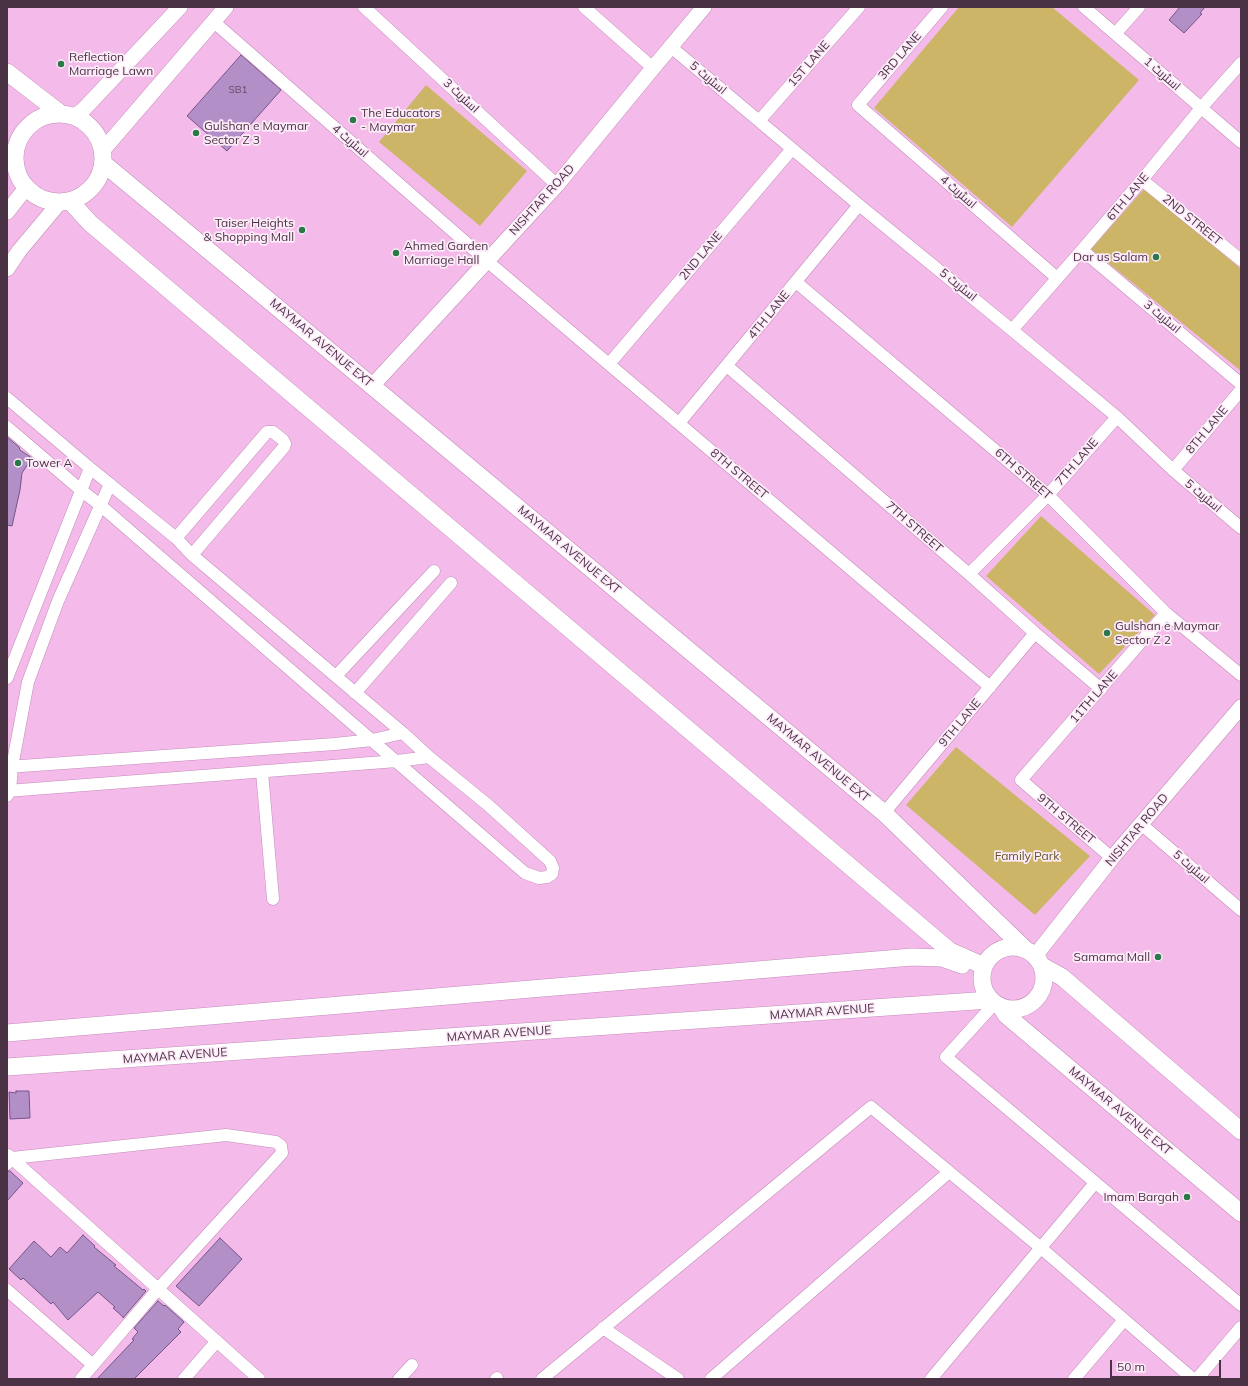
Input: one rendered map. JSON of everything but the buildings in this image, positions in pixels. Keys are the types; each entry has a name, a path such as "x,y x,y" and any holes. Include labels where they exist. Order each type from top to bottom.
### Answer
{"main road":[{"path":"7,72 68,114 88,124 98,136 103,156 98,180 86,193 65,202 42,199 26,188 17,173 11,155 18,140 28,125 43,116 68,114"},
{"name":"MAYMAR AVENUE EXT","path":"103,156 372,386 884,813 1034,957 1062,977 1241,1131"},
{"path":"65,202 950,951 983,969"},
{"path":"1013,947 1034,957 1044,978 1042,990 1035,1000 1025,1007 1013,1009 995,1003 984,990 981,978 983,969 991,956 1001,949 1013,947"},
{"path":"7,1033 912,957 942,958 983,969"},
{"name":"MAYMAR AVENUE EXT","path":"995,1003 1006,1015 1241,1213"},
{"name":"MAYMAR AVENUE","path":"7,1067 995,1003"}],"street":[{"path":"68,114 84,109 180,7"},
{"path":"103,156 226,7"},
{"name":"اسٹریٹ 3","path":"364,7 557,185"},
{"path":"584,7 652,68"},
{"name":"NISHTAR ROAD","path":"372,386 557,185 652,68 704,7"},
{"name":"1ST LANE","path":"759,121 859,7"},
{"name":"3RD LANE","path":"858,106 942,7"},
{"name":"اسٹریٹ 1","path":"1084,7 1241,142"},
{"path":"1116,33 1139,7"},
{"name":"اسٹریٹ 4","path":"214,22 487,261"},
{"name":"اسٹریٹ 5","path":"671,47 859,205 1117,417 1173,470 1240,524"},
{"name":"6TH LANE","path":"1012,330 1241,63"},
{"name":"اسٹریٹ 4","path":"858,106 1057,278"},
{"name":"2ND LANE","path":"609,364 792,149"},
{"name":"2ND STREET","path":"1142,180 1241,260"},
{"path":"7,212 26,188"},
{"path":"7,269 19,251 65,202"},
{"name":"4TH LANE","path":"679,423 859,205"},
{"name":"اسٹریٹ 3","path":"1082,250 1241,384"},
{"name":"8TH STREET","path":"487,261 990,687"},
{"name":"6TH STREET","path":"796,282 1048,495 1166,613 1241,675"},
{"name":"7TH STREET","path":"727,366 969,574 1035,633 1101,688"},
{"name":"8TH LANE","path":"1173,470 1241,390"},
{"path":"7,398 176,538 192,555 488,805 550,861 553,868 552,874 547,877 539,878 525,873 100,505 82,492 7,427"},
{"name":"7TH LANE","path":"969,574 1048,495 1117,417"},
{"path":"176,538 267,432 273,432 283,440 285,444 284,447 192,555"},
{"path":"7,678 82,492 90,468"},
{"path":"110,484 58,601 28,682 10,767 8,793 397,761 429,756"},
{"path":"336,676 434,571"},
{"path":"355,693 451,583"},
{"name":"11TH LANE","path":"1020,780 1166,613"},
{"name":"9TH LANE","path":"884,813 1035,633"},
{"name":"NISHTAR ROAD","path":"1034,957 1112,858 1241,707"},
{"path":"10,767 327,745 372,740 403,733"},
{"path":"262,772 273,899"},
{"name":"9TH STREET","path":"1020,780 1112,858"},
{"name":"اسٹریٹ 5","path":"1141,824 1241,910"},
{"path":"995,1003 946,1057 1241,1305"},
{"path":"542,1379 871,1108 1041,1248 1192,1379"},
{"path":"9,1159 226,1135 276,1142 281,1146 282,1152 158,1289 81,1379"},
{"path":"9,1159 260,1379"},
{"path":"711,1379 949,1172"},
{"path":"931,1379 1095,1183"},
{"path":"7,1290 93,1365"},
{"path":"1074,1379 1124,1320"},
{"path":"1197,1379 1241,1327"},
{"path":"603,1328 678,1379"},
{"path":"184,1379 217,1341"},
{"path":"399,1379 412,1365"}],"green space":[{"path":"959,7 1052,7 1139,80 1012,227 874,108"},
{"path":"426,85 527,171 480,226 379,142"},
{"path":"1145,188 1241,269 1241,371 1091,249"},
{"path":"1041,516 1155,615 1099,674 986,576"},
{"name":"Family Park","path":"956,747 1090,856 1035,915 906,805"}],"place":[{"name":"Reflection Marriage Lawn","path":"61,64"},
{"name":"The Educators - Maymar","path":"353,120"},
{"name":"Gulshan e Maymar Sector Z 3","path":"196,133"},
{"name":"Taiser Heights & Shopping Mall","path":"302,230"},
{"name":"Ahmed Garden Marriage Hall","path":"396,253"},
{"name":"Dar us Salam","path":"1156,257"},
{"name":"Tower A","path":"18,463"},
{"name":"Gulshan e Maymar Sector Z 2","path":"1107,633"},
{"name":"Samama Mall","path":"1158,957"},
{"name":"Imam Bargah","path":"1187,1197"}]}
